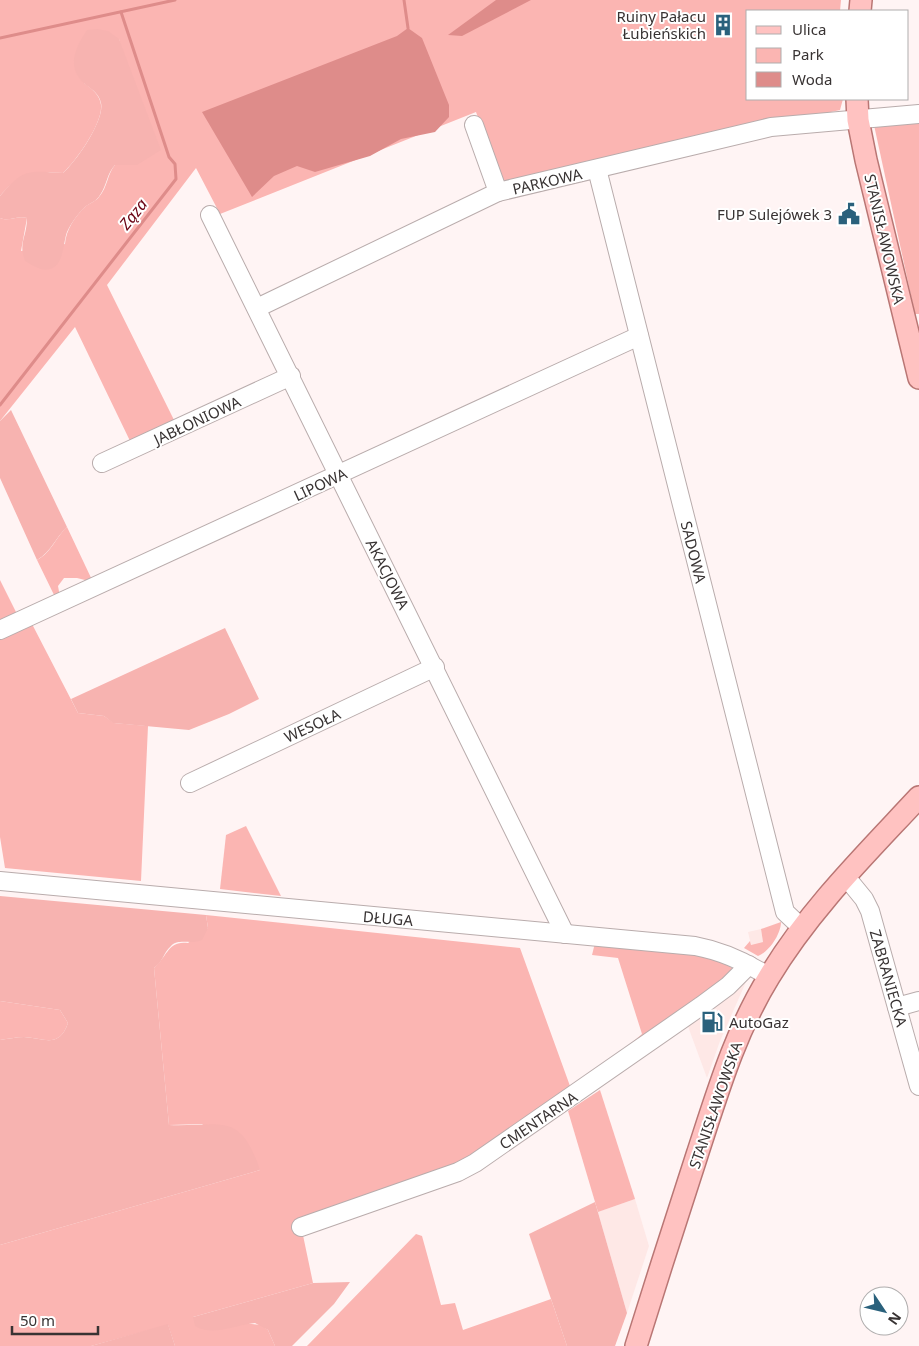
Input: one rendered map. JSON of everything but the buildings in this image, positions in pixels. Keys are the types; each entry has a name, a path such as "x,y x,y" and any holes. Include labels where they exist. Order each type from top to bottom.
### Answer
{"main road":[{"name":"STANISŁAWOWSKA","path":"857,100 858,120 913,328 919,378"},
{"name":"STANISŁAWOWSKA","path":"636,1346 734,1046 769,977 802,928 919,797"}],"street":[{"name":"PARKOWA","path":"257,308 498,192 597,170 771,127 919,114"},
{"path":"474,125 498,192"},
{"name":"SADOWA","path":"597,170 786,912 802,928"},
{"name":"AKACJOWA","path":"210,215 244,287 257,308 435,667 565,934"},
{"name":"LIPOWA","path":"0,630 339,476 639,336"},
{"name":"JABŁONIOWA","path":"102,463 291,376"},
{"name":"WESOŁA","path":"190,783 435,667"},
{"name":"ZABRANIECKA","path":"846,877 864,899 870,911 919,1086"},
{"name":"DŁUGA","path":"0,881 695,946 717,951 750,965 769,977"},
{"name":"CMENTARNA","path":"301,1227 458,1172 475,1163 701,1006 728,986 750,965"},
{"path":"897,1007 919,1001"}],"shaded area":[{"path":"87,30 108,31 119,39 161,150 137,165 115,165 99,197 85,207 71,225 67,232 58,263 55,267 47,270 40,269 25,261 23,254 22,249 27,218 0,218 0,196 15,180 27,173 63,173 75,160 94,130 99,120 101,103 95,92 80,79 76,72 74,59"},
{"path":"11,410 67,527 46,553 37,560 0,478 0,421"},
{"path":"225,628 259,699 229,714 189,730 113,723 104,716 78,713 71,699"},
{"path":"0,896 206,915 208,928 202,940 177,942 168,949 154,968 169,1125 215,1124 236,1130 245,1138 260,1170 0,1245 0,1040 24,1037 44,1040 55,1039 60,1036 68,1023 60,1010 0,1001"},
{"path":"761,929 763,942 751,945 748,932"},
{"path":"745,979 746,982 720,1041 707,1078 686,1021"},
{"path":"635,1199 649,1246 627,1313 598,1212"},
{"path":"595,1202 627,1313 615,1346 567,1346 529,1234"},
{"path":"350,1282 334,1304 292,1346 275,1346 268,1330 255,1323 217,1330 202,1329 195,1326 193,1317 313,1283"},
{"path":"168,1324 175,1346 91,1346"}],"green space":[{"path":"0,0 841,0 840,10 746,10 746,100 843,100 840,110 502,183 476,112 220,214 196,168 107,285 175,422 131,443 75,327 0,421 0,218 27,218 21,251 65,244 67,234 75,219 86,206 96,200 102,193 110,172 115,165 137,165 119,39 84,83 97,95 101,105 98,122 75,160 63,173 43,172 21,178 7,188 0,196"},
{"path":"919,121 919,314 915,314 874,125"},
{"path":"67,527 93,582 77,578 64,578 58,586 60,597 56,599 37,560 50,549"},
{"path":"0,580 18,616 0,624"},
{"path":"32,624 78,713 104,716 114,723 148,726 141,881 5,868 0,837 0,639"},
{"path":"246,826 281,896 220,889 226,835"},
{"path":"206,915 520,948 570,1086 465,1161 300,1221 313,1283 193,1317 261,1325 268,1330 275,1346 175,1346 168,1325 91,1346 0,1346 0,1245 260,1170 202,1124 169,1125 154,968 168,950 176,944 188,943 208,928"},
{"path":"781,922 777,937 762,954 758,956 744,948 750,941 751,945 763,942 761,929"},
{"path":"595,943 666,949 704,956 720,961 732,968 731,976 627,1047 642,1034 618,958 592,955"},
{"path":"0,1001 60,1010 68,1023 60,1036 55,1039 44,1040 24,1037 0,1040"},
{"path":"600,1090 635,1199 598,1212 568,1111"},
{"path":"416,1234 422,1236 441,1305 455,1303 463,1330 551,1299 567,1346 307,1346"}],"water":[{"path":"496,0 531,0 462,36 448,35"},
{"path":"408,28 422,38 449,105 449,117 435,132 401,139 370,156 315,172 297,166 274,176 252,197 202,112 397,36"}],"waterway":[{"name":"DŁUGA","path":"0,38 175,0"},
{"path":"404,0 408,28"},
{"name":"Ząza","path":"0,405 176,179 175,164 169,157 121,12"}],"place":[{"name":"Ruiny Pałacu Łubieńskich","path":"723,25"},
{"name":"FUP Sulejówek 3","path":"849,214"},
{"name":"AutoGaz","path":"712,1022"}]}
